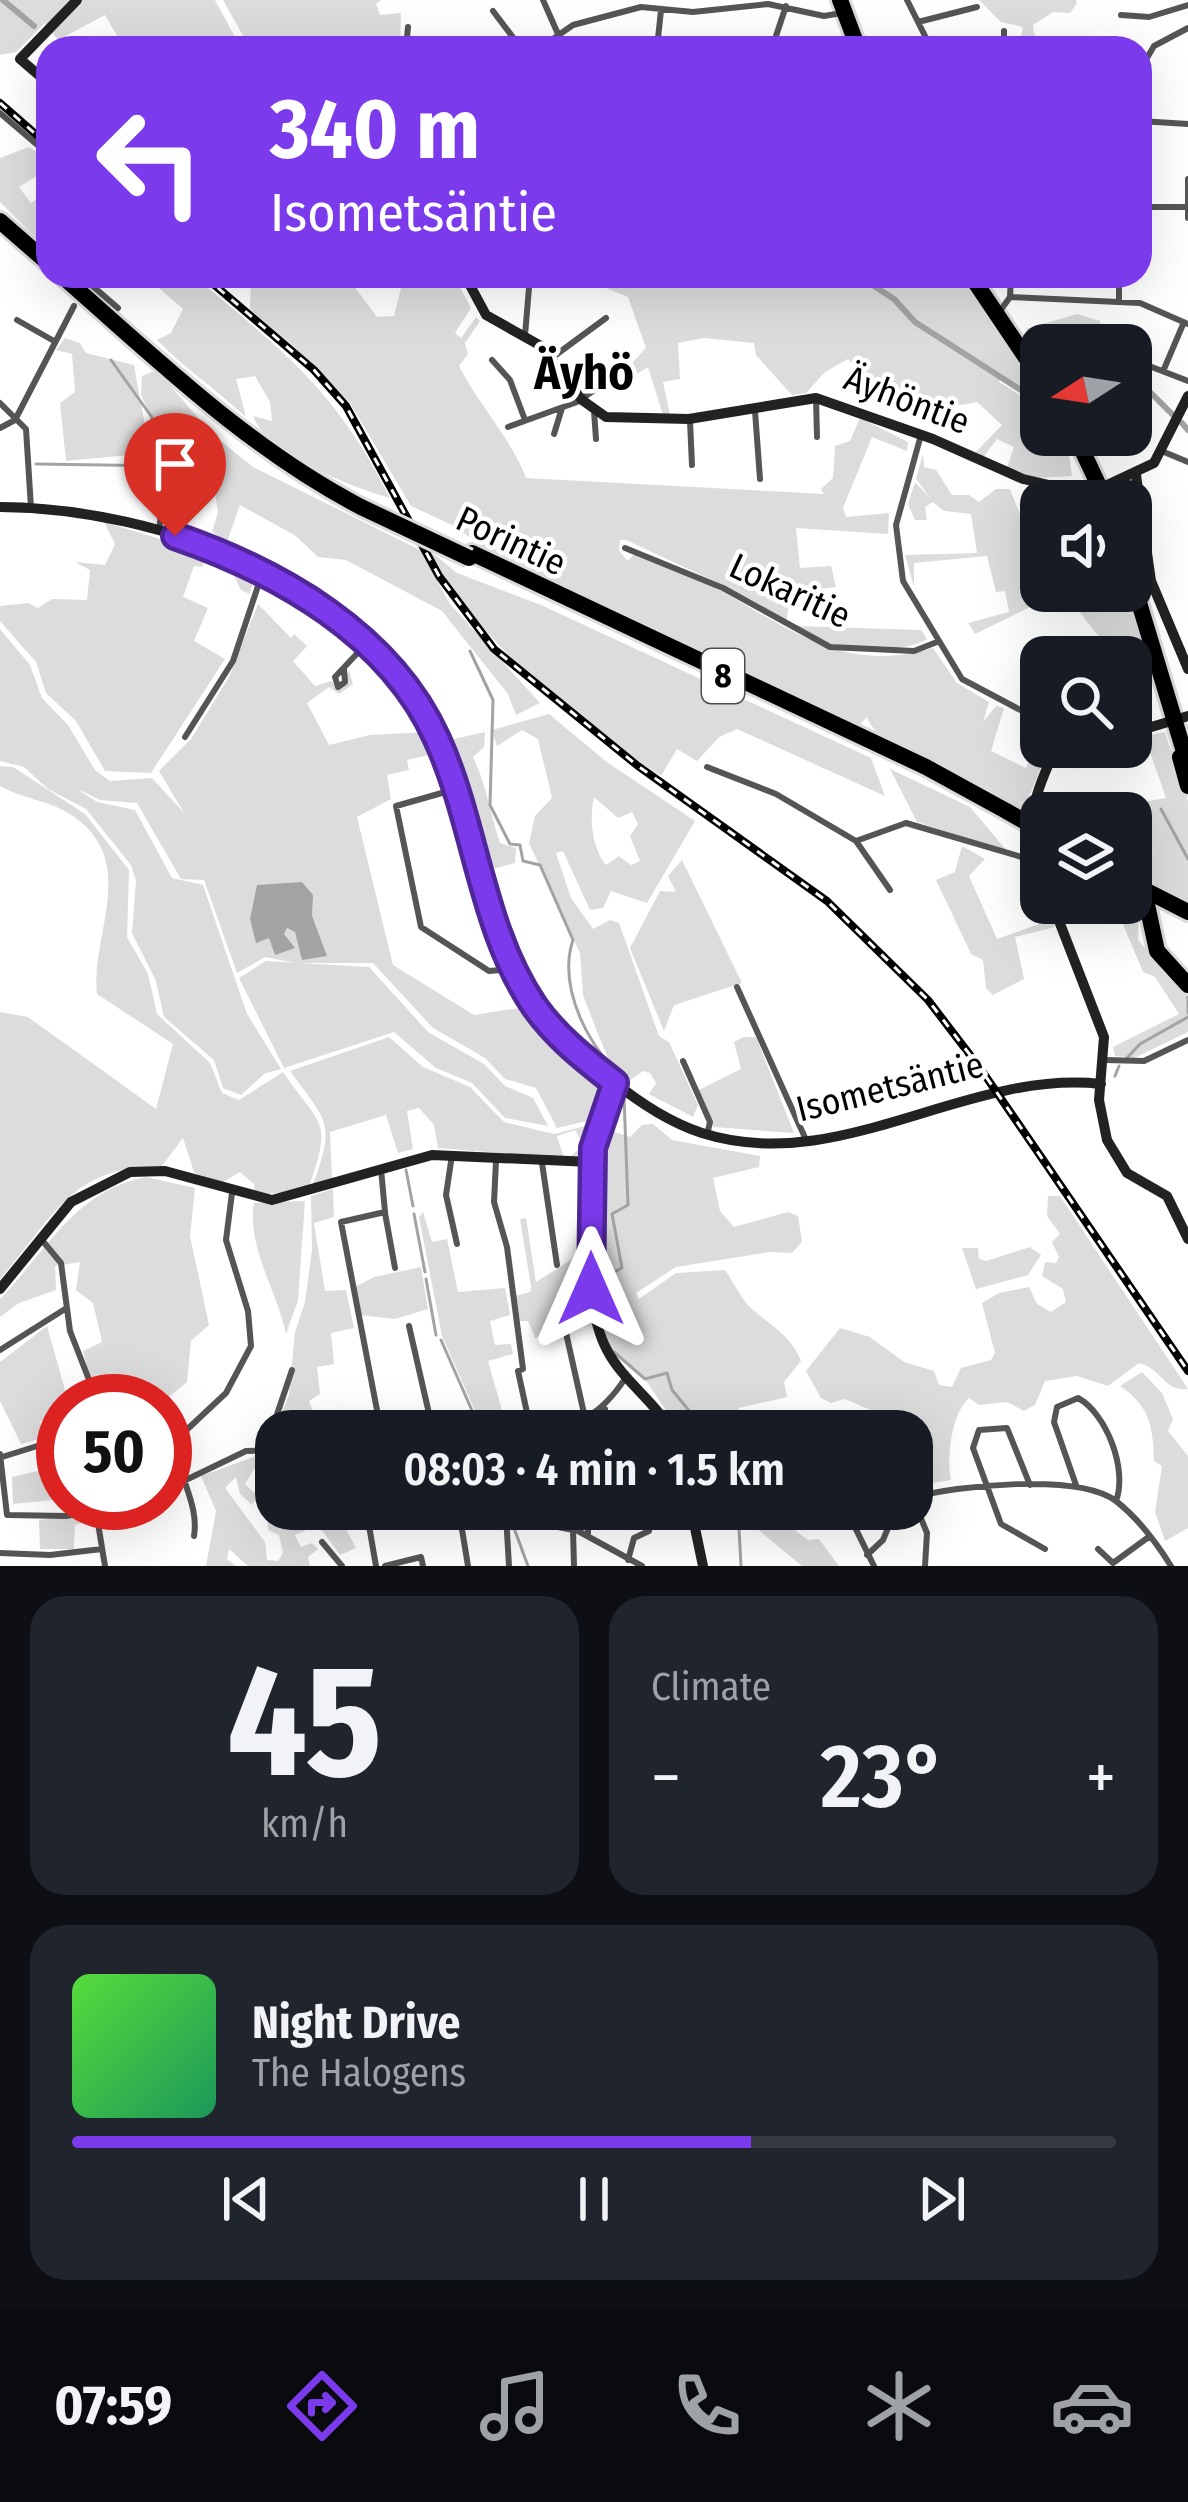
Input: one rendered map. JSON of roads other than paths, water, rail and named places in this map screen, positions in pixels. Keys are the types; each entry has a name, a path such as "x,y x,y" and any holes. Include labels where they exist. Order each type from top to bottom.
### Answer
{"highway":[{"path":"842,6 853,36"},
{"path":"0,218 36,250"},
{"name":"Porintie","path":"80,288 264,442 362,505 976,795 1020,823"},
{"path":"979,288 1020,348"},
{"path":"1142,612 1178,719 1188,765"},
{"path":"1178,719 1188,786"},
{"path":"1152,894 1188,912"},
{"path":"1152,916 1155,908 1170,904"},
{"path":"1151,924 1157,951 1188,985"}],"main road":[{"path":"42,36 77,0"},
{"path":"36,42 20,59 36,72"},
{"path":"471,288 486,315 525,335 553,357 594,411"},
{"path":"1128,480 1164,452 1188,396"},
{"name":"Äyhöntie","path":"594,411 615,418 689,419 754,411 790,398 816,398 1034,480"},
{"path":"1136,475 1151,581 1188,669"},
{"name":"Isometsäntie","path":"0,507 99,515 159,531 262,574 320,606 367,643 419,706 456,789 514,969 553,1029 652,1110 707,1135 748,1143 807,1143 1017,1086 1101,1084"},
{"path":"1061,924 1101,1024 1105,1060 1102,1121 1114,1155 1132,1177 1167,1196 1188,1239"},
{"path":"615,1083 592,1162 592,1306 602,1342 654,1410"},
{"path":"0,1289 83,1193 130,1172 149,1169 180,1174 232,1193 292,1197 422,1156 592,1162"},
{"path":"695,1530 703,1566"}],"street":[{"path":"543,0 559,34"},
{"path":"697,0 702,11"},
{"path":"907,0 925,36"},
{"path":"556,36 635,8 702,11 763,2 824,16 842,6"},
{"path":"1121,15 1149,16 1187,3"},
{"path":"776,36 786,5"},
{"path":"918,22 977,7"},
{"path":"658,36 661,9"},
{"path":"493,10 512,36"},
{"path":"407,36 408,27"},
{"path":"1152,50 1188,28"},
{"path":"1004,31 1004,36"},
{"path":"0,113 36,144"},
{"path":"1152,122 1188,124"},
{"path":"1188,179 1188,218"},
{"path":"1152,207 1187,207"},
{"path":"95,288 118,308"},
{"path":"525,335 529,288"},
{"path":"997,314 1011,288"},
{"path":"1119,288 1119,301"},
{"path":"1010,297 1150,306 1186,323 1164,369"},
{"path":"0,428 15,420 74,306"},
{"path":"553,357 606,318"},
{"path":"17,320 54,340"},
{"path":"492,360 510,380 525,420"},
{"path":"1152,365 1188,381"},
{"path":"508,427 582,400 618,374"},
{"path":"816,398 817,437"},
{"path":"0,403 29,441 31,508"},
{"path":"554,434 562,408"},
{"path":"594,411 596,440"},
{"path":"754,411 760,479"},
{"path":"689,419 692,465"},
{"path":"921,435 895,538 903,580 937,642 970,686 1020,711"},
{"path":"1164,452 1188,461"},
{"path":"159,531 166,473"},
{"name":"Lokaritie","path":"626,548 692,574 837,649 914,651 937,642"},
{"path":"185,737 233,661 262,574"},
{"path":"344,669 367,643"},
{"path":"707,767 776,794 856,841 890,890"},
{"path":"456,789 396,806 426,934 490,970 514,969"},
{"path":"856,841 906,824 1020,857"},
{"path":"737,987 807,1143"},
{"path":"1105,1060 1144,1061 1188,1040"},
{"path":"683,1061 709,1118 707,1135"},
{"path":"452,1156 446,1195 457,1244"},
{"path":"496,1160 494,1202 507,1247 526,1410"},
{"path":"542,1163 557,1265"},
{"path":"381,1169 395,1268"},
{"path":"192,1420 219,1402 249,1358 248,1311 226,1240 232,1193"},
{"path":"377,1410 341,1222 385,1212"},
{"path":"41,1239 62,1263 65,1309 87,1374"},
{"path":"0,1350 65,1309"},
{"path":"409,1326 428,1410"},
{"path":"566,1333 583,1410"},
{"path":"278,1410 292,1370"},
{"path":"605,1409 626,1377"},
{"path":"1076,1487 1054,1422 1057,1408 1078,1398 1093,1406 1102,1420 1121,1480 1116,1501"},
{"path":"1030,1485 1012,1436 1000,1425 974,1437 1006,1532 1045,1549"},
{"path":"36,1445 1,1455 7,1515 36,1516"},
{"path":"192,1478 255,1452"},
{"path":"933,1495 1030,1485 1076,1487 1116,1501 1151,1535 1171,1566"},
{"path":"192,1500 194,1536"},
{"path":"99,1530 105,1566"},
{"path":"371,1530 380,1566 421,1557 423,1566"},
{"path":"466,1530 468,1566"},
{"path":"507,1530 509,1566"},
{"path":"574,1566 573,1530 641,1566"},
{"path":"588,1530 588,1536"},
{"path":"628,1560 634,1538 649,1530"},
{"path":"856,1530 874,1566"},
{"path":"867,1555 887,1530"},
{"path":"925,1530 925,1566"},
{"path":"1098,1549 1113,1563 1151,1535"},
{"path":"322,1541 342,1566"},
{"path":"0,1553 50,1556 102,1549"}],"waterway":[{"path":"3,0 34,26"},
{"path":"877,288 915,322 1020,390"},
{"path":"36,464 170,466 151,416 111,360"},
{"path":"1152,394 1173,415"},
{"path":"1182,423 1188,430"},
{"path":"172,466 187,467"},
{"path":"470,651 493,700 490,805 510,844 520,845 523,861 540,865 573,940 570,978 580,1018 601,1054 628,1082"},
{"path":"1161,809 1188,859"},
{"path":"1188,996 1188,1013"},
{"path":"1126,1059 1140,1044 1188,1017"},
{"path":"1115,1076 1119,1066"},
{"path":"596,1293 598,1280 622,1268 612,1214 628,1205 624,1097"},
{"path":"406,1170 413,1206"},
{"path":"414,1214 425,1272"},
{"path":"426,1279 436,1335"},
{"path":"441,1340 472,1410"},
{"path":"614,1352 645,1379 667,1373 672,1390 689,1410"},
{"path":"515,1530 528,1566"},
{"path":"739,1530 741,1566"}],"railway":[{"path":"0,103 36,134"},
{"path":"218,288 314,370 346,406 439,576 494,649 638,766 827,901 928,1000 1188,1371"}],"district":[{"name":"Äyhö","path":"584,373"}]}
